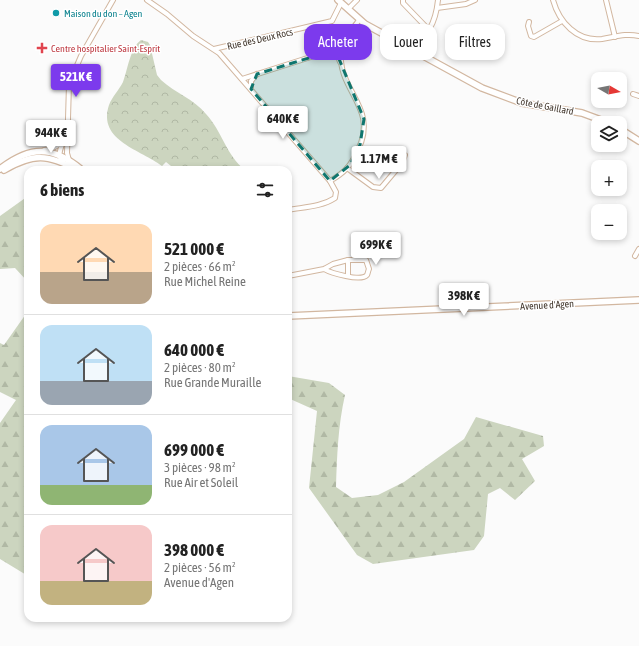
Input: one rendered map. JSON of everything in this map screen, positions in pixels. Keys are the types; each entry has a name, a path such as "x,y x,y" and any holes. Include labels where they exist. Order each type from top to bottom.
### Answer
{"main road":[{"name":"Côte de Gaillard","path":"339,2 359,20 380,32"},
{"name":"Côte de Gaillard","path":"432,60 482,88 496,94 526,104 582,113 591,116"},
{"path":"627,133 639,141"},
{"path":"0,169 20,155 37,151 49,152 72,166"},
{"path":"0,172 29,158 61,158 69,160 77,166"},
{"name":"Avenue d'Agen","path":"292,316 639,300"}],"street":[{"path":"69,160 67,147 67,91 70,80 80,56 113,0"},
{"path":"147,0 167,14 193,36 214,49 251,89 330,181 336,192 335,198 314,206 292,209"},
{"path":"403,0 403,3 420,24"},
{"path":"433,24 435,21 438,0"},
{"path":"437,8 466,4 475,0"},
{"path":"553,0 562,21 575,32 590,38 614,37 625,34 639,36"},
{"path":"606,0 614,37"},
{"name":"Rue des Deux Rocs","path":"214,49 332,21 339,2"},
{"path":"348,10 356,2"},
{"path":"356,24 359,20"},
{"path":"529,22 531,36 534,37 562,21"},
{"path":"242,79 305,60"},
{"path":"330,181 348,168 360,146 364,134 364,119 338,60"},
{"path":"343,60 343,72"},
{"path":"251,89 252,81 257,74"},
{"path":"633,94 639,96"},
{"path":"61,158 68,116"},
{"path":"37,151 54,148 63,141"},
{"path":"61,158 67,147"},
{"path":"348,168 373,187 381,188 402,163 405,155"},
{"path":"635,256 639,250"},
{"path":"292,275 324,270 362,278 367,275 369,269 364,259 348,260 333,264 324,270"},
{"path":"348,260 348,276"}],"highlighted area":[{"path":"328,52 337,54 364,119 360,145 350,165 330,181 251,89 257,74"}],"green space":[{"path":"141,40 148,42 157,75 172,89 196,104 201,109 216,128 233,157 241,166 171,166 166,162 162,166 133,149 115,136 109,127 107,117 109,105 123,82 134,48"},
{"path":"24,199 24,278 15,268 0,269 0,216"},
{"path":"24,317 24,574 0,559 0,423 16,400 0,392 0,343 4,345"},
{"path":"292,377 329,383 345,395 339,430 336,487 352,498 378,495 404,482 464,439 476,417 543,436 544,446 522,459 535,481 515,500 500,488 488,494 484,536 474,550 373,564 357,555 309,488 317,411 292,400"}],"place":[{"name":"Maison du don – Agen","path":"56,13"},
{"name":"Centre hospitalier Saint-Esprit","path":"42,48"}]}
